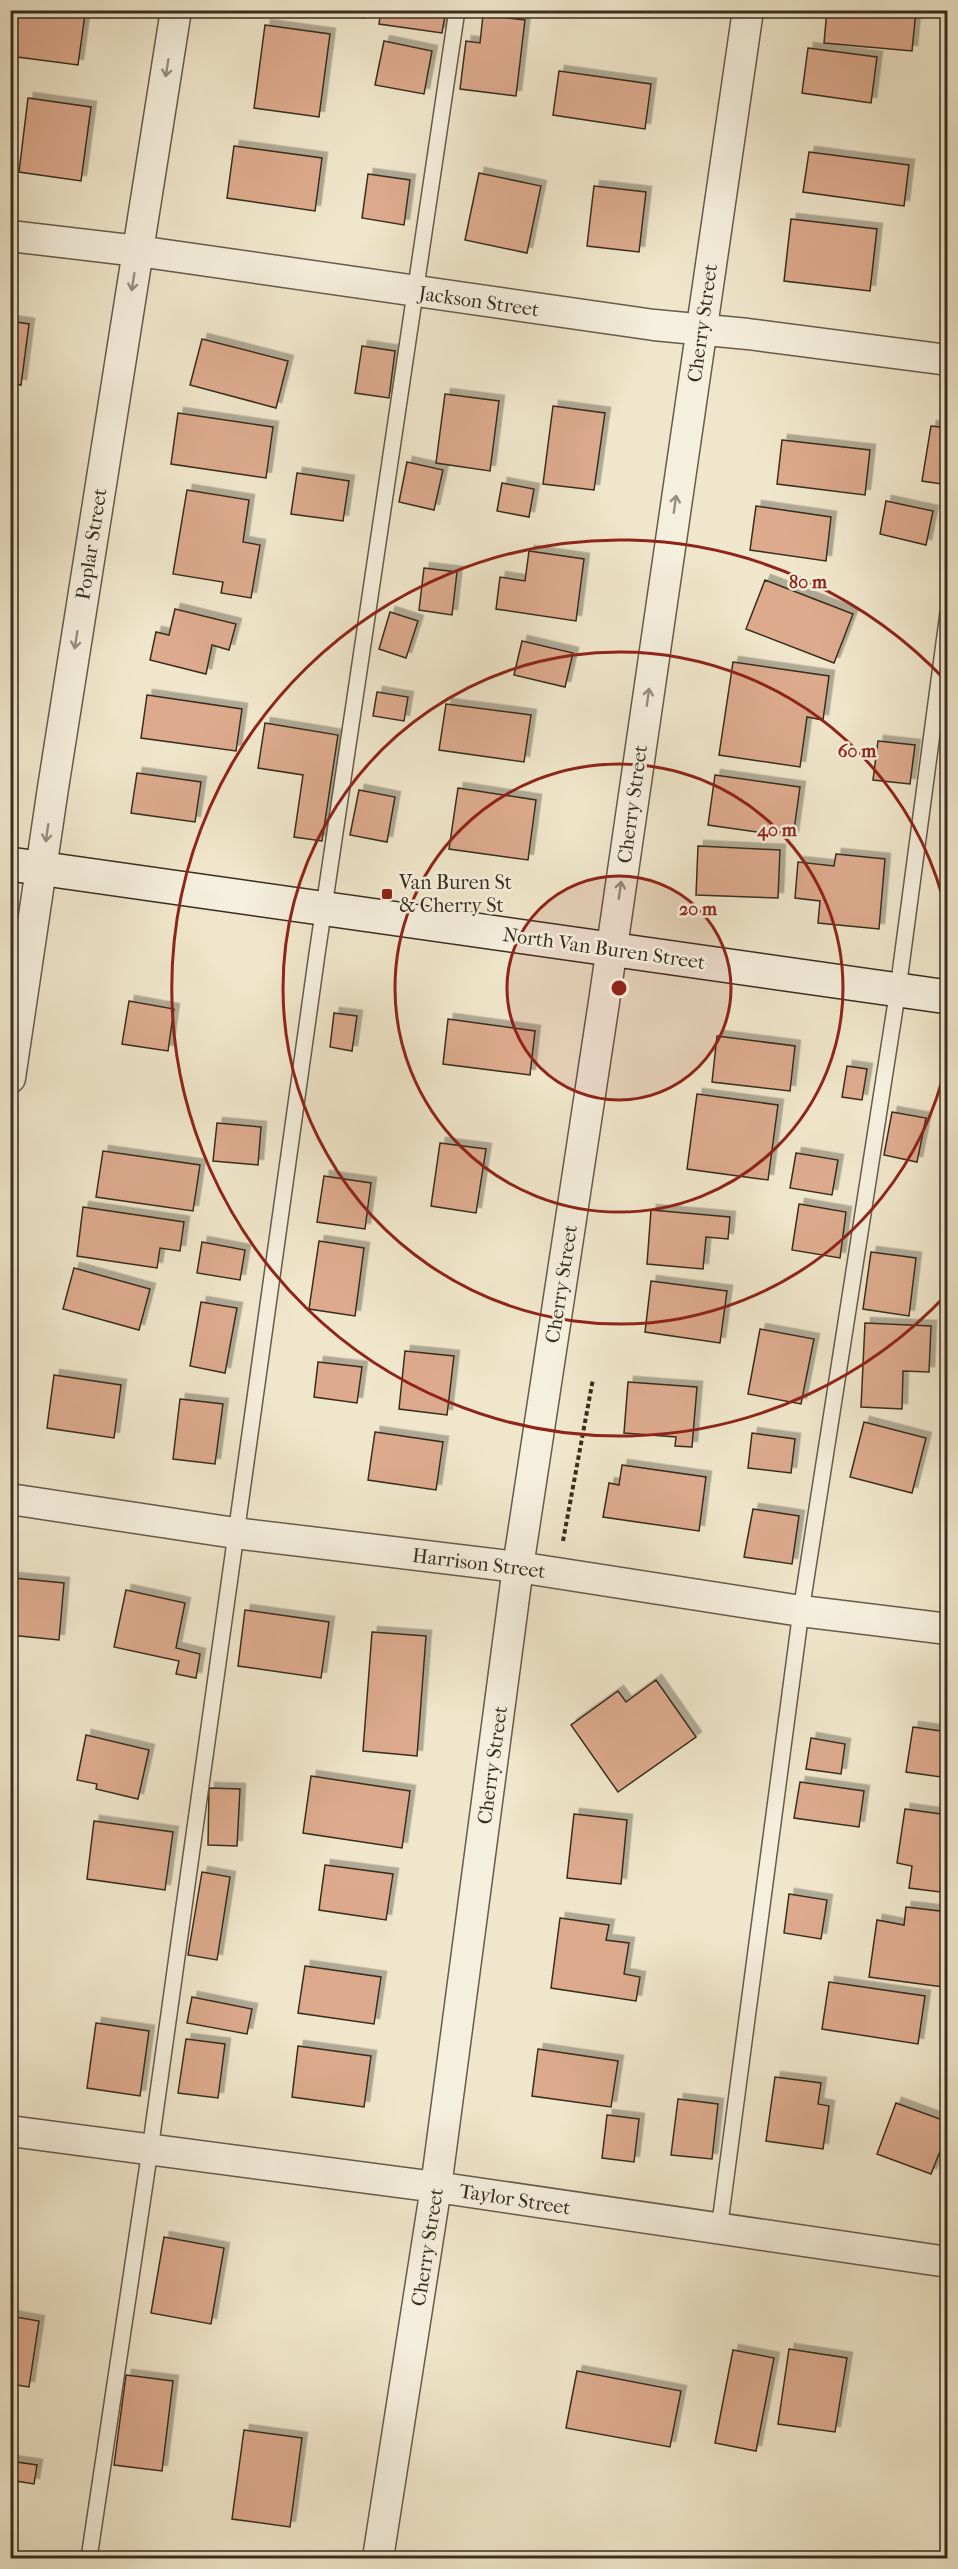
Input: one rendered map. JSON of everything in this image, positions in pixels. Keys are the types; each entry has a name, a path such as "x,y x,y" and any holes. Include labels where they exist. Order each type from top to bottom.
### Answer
{"street":[{"name":"Poplar Street","path":"10,1078 26,866 138,251 176,10"},
{"name":"Cherry Street","path":"378,2559 436,2187 518,1567 748,10"},
{"name":"Jackson Street","path":"10,236 138,251 643,324 948,360"},
{"name":"North Van Buren Street","path":"26,866 948,997"},
{"name":"Harrison Street","path":"10,1499 235,1533 518,1567 801,1611 948,1629"},
{"name":"Taylor Street","path":"10,2131 436,2187 948,2262"}],"lane":[{"path":"89,2559 150,2150 324,907 457,10"},
{"path":"719,2230 801,1611 898,989 948,613"}],"path":[{"path":"557,1573 593,1379"}],"building":[{"path":"12,10 60,10 85,14 78,65 10,56"},
{"path":"295,10 365,10 364,18"},
{"path":"381,10 446,10 442,33 379,24"},
{"path":"827,10 916,10 912,51 824,43"},
{"path":"483,15 525,20 516,96 460,89 466,41 480,43"},
{"path":"265,25 330,34 319,117 254,108"},
{"path":"384,41 432,51 424,94 375,85"},
{"path":"808,48 877,57 871,103 802,93"},
{"path":"559,71 651,84 645,129 553,115"},
{"path":"28,98 91,107 81,181 19,172"},
{"path":"234,146 322,158 315,211 227,198"},
{"path":"809,152 909,165 904,206 803,192"},
{"path":"479,173 541,186 527,253 465,240"},
{"path":"368,174 410,180 404,225 362,218"},
{"path":"594,186 646,192 639,252 587,246"},
{"path":"791,219 877,229 870,291 784,281"},
{"path":"10,321 29,324 21,385 10,383"},
{"path":"202,339 288,361 276,408 190,385"},
{"path":"362,346 395,351 389,398 355,393"},
{"path":"445,394 499,401 490,471 436,463"},
{"path":"553,406 605,413 594,490 543,484"},
{"path":"178,413 273,427 266,478 171,464"},
{"path":"931,426 948,428 948,485 922,481"},
{"path":"782,440 870,450 865,495 777,484"},
{"path":"407,462 443,470 434,510 399,502"},
{"path":"297,473 349,481 343,521 291,514"},
{"path":"502,483 534,489 529,517 497,511"},
{"path":"187,490 249,500 243,542 260,545 251,598 221,593 223,582 173,574"},
{"path":"886,501 933,511 926,545 880,534"},
{"path":"756,506 831,517 826,561 750,550"},
{"path":"529,551 584,559 576,621 496,609 500,577 525,581"},
{"path":"424,568 457,572 452,615 419,610"},
{"path":"765,580 853,614 834,663 746,629"},
{"path":"175,609 236,624 229,650 212,645 206,674 150,660 156,632 169,635"},
{"path":"390,612 418,621 406,658 379,649"},
{"path":"522,641 573,653 565,687 514,675"},
{"path":"733,662 829,676 823,720 807,717 800,767 719,755"},
{"path":"377,692 408,697 404,721 373,716"},
{"path":"147,695 242,709 236,751 141,738"},
{"path":"446,704 531,715 524,762 439,750"},
{"path":"265,723 338,735 322,841 294,837 303,775 258,768"},
{"path":"878,741 915,745 910,784 873,780"},
{"path":"137,773 201,782 195,822 131,813"},
{"path":"715,775 800,787 793,837 708,825"},
{"path":"458,788 536,800 528,860 449,849"},
{"path":"359,790 395,797 387,842 350,835"},
{"path":"698,846 780,850 778,898 696,895"},
{"path":"836,854 885,859 879,929 818,923 820,901 795,898 798,862 834,866"},
{"path":"129,1001 174,1009 168,1051 122,1044"},
{"path":"334,1013 357,1016 352,1051 330,1047"},
{"path":"448,1019 535,1031 530,1075 443,1064"},
{"path":"717,1036 795,1046 790,1091 712,1082"},
{"path":"847,1066 867,1069 862,1100 842,1097"},
{"path":"697,1094 778,1105 768,1180 687,1169"},
{"path":"892,1112 926,1118 917,1162 884,1155"},
{"path":"217,1123 261,1127 258,1165 213,1161"},
{"path":"440,1143 486,1149 476,1213 431,1206"},
{"path":"103,1151 200,1165 193,1211 96,1197"},
{"path":"796,1153 838,1160 832,1195 790,1188"},
{"path":"324,1176 371,1183 365,1229 317,1222"},
{"path":"799,1204 846,1212 840,1258 792,1250"},
{"path":"83,1207 184,1222 180,1251 160,1248 157,1268 77,1256"},
{"path":"651,1210 730,1217 728,1239 706,1237 703,1269 647,1264"},
{"path":"319,1241 364,1248 355,1316 309,1309"},
{"path":"202,1242 245,1250 240,1280 197,1273"},
{"path":"871,1252 916,1258 909,1316 863,1309"},
{"path":"74,1268 150,1289 139,1330 63,1309"},
{"path":"651,1281 727,1291 720,1343 645,1332"},
{"path":"201,1302 237,1308 225,1373 190,1366"},
{"path":"865,1323 931,1326 929,1372 903,1371 902,1409 861,1407"},
{"path":"760,1329 814,1339 801,1404 748,1394"},
{"path":"405,1351 454,1356 447,1415 399,1409"},
{"path":"318,1362 362,1367 357,1403 314,1397"},
{"path":"54,1375 121,1385 114,1438 47,1428"},
{"path":"628,1382 697,1387 692,1447 675,1446 676,1437 624,1433"},
{"path":"180,1399 223,1404 215,1464 173,1459"},
{"path":"864,1422 926,1438 912,1493 850,1477"},
{"path":"375,1432 443,1442 436,1490 368,1480"},
{"path":"752,1433 795,1439 791,1473 748,1468"},
{"path":"622,1465 706,1477 699,1531 603,1517 609,1483 619,1485"},
{"path":"753,1509 799,1516 792,1564 744,1557"},
{"path":"13,1578 64,1583 59,1640 10,1635"},
{"path":"126,1590 185,1603 176,1648 200,1654 196,1678 176,1674 179,1661 114,1647"},
{"path":"245,1610 329,1622 321,1678 238,1666"},
{"path":"372,1632 426,1636 417,1756 363,1751"},
{"path":"656,1680 696,1737 618,1792 571,1725 618,1691 626,1702"},
{"path":"913,1727 948,1732 948,1778 906,1772"},
{"path":"86,1735 149,1750 138,1799 96,1789 97,1784 77,1780"},
{"path":"811,1738 845,1744 841,1774 806,1769"},
{"path":"311,1776 410,1791 402,1848 303,1833"},
{"path":"800,1782 864,1791 859,1827 794,1818"},
{"path":"209,1788 240,1789 237,1846 208,1845"},
{"path":"905,1809 948,1815 948,1893 909,1888 912,1866 897,1863"},
{"path":"574,1814 627,1820 621,1884 567,1878"},
{"path":"94,1821 173,1832 165,1890 87,1879"},
{"path":"325,1865 393,1874 386,1920 319,1910"},
{"path":"202,1872 230,1877 217,1960 188,1955"},
{"path":"789,1894 827,1900 821,1939 784,1933"},
{"path":"906,1907 948,1912 948,1952 943,1987 869,1977 877,1920 904,1925"},
{"path":"560,1918 609,1925 606,1940 629,1943 624,1974 640,1977 636,2001 551,1988"},
{"path":"305,1966 381,1977 374,2024 298,2013"},
{"path":"829,1982 925,1996 918,2044 822,2029"},
{"path":"192,1997 252,2009 247,2034 187,2023"},
{"path":"96,2023 149,2031 140,2096 87,2088"},
{"path":"186,2039 225,2044 218,2098 178,2093"},
{"path":"298,2046 371,2056 364,2107 292,2097"},
{"path":"538,2049 618,2061 611,2107 532,2096"},
{"path":"775,2077 821,2083 818,2104 829,2106 823,2149 766,2141"},
{"path":"678,2099 718,2104 712,2159 671,2155"},
{"path":"896,2103 948,2122 948,2131 931,2174 877,2154"},
{"path":"607,2115 639,2119 634,2162 602,2158"},
{"path":"164,2237 224,2248 211,2324 151,2313"},
{"path":"10,2316 39,2321 29,2387 10,2384"},
{"path":"789,2349 847,2358 835,2432 778,2424"},
{"path":"733,2350 774,2358 756,2451 715,2443"},
{"path":"577,2371 681,2391 670,2447 566,2428"},
{"path":"126,2375 173,2381 162,2471 114,2465"},
{"path":"244,2430 302,2438 290,2527 232,2519"},
{"path":"10,2461 37,2465 34,2484 10,2480"}],"place":[{"name":"Van Buren St & Cherry St","path":"387,894"}]}
